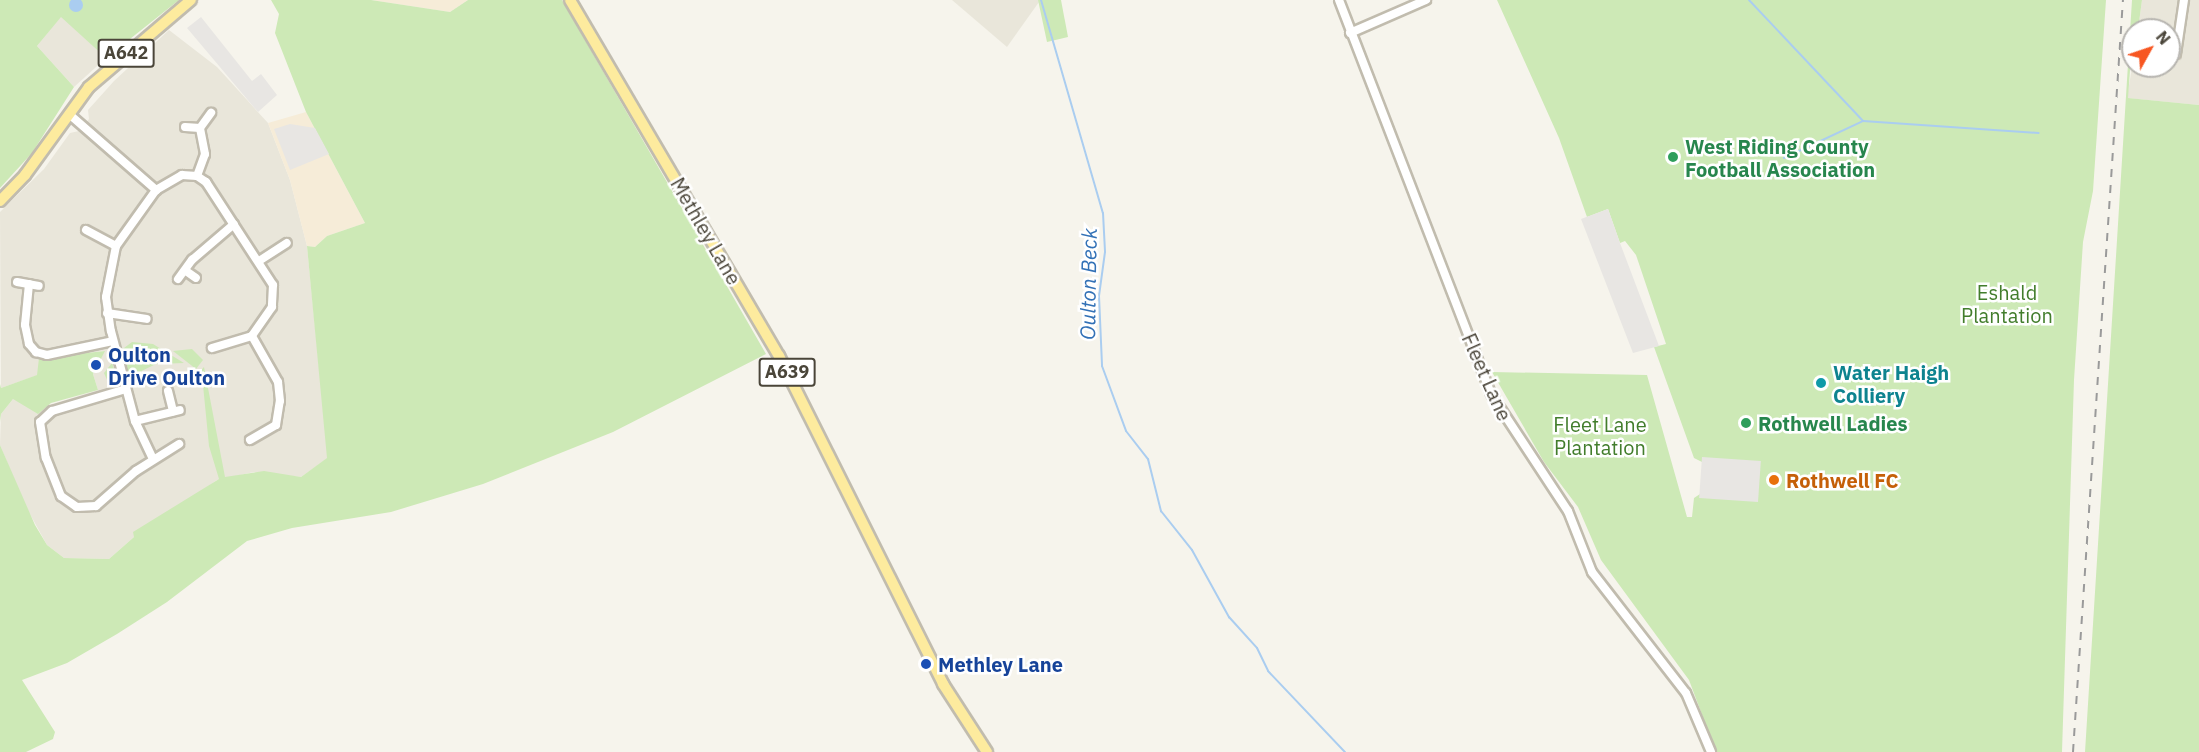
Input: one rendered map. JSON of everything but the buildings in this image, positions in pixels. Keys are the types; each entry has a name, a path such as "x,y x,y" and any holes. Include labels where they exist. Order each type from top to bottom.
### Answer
{"main road":[{"name":"A642","path":"0,201 25,176 69,114 104,72 191,0"},
{"name":"Methley Lane","path":"570,0 779,356 943,684 987,752"}],"street":[{"name":"Fleet Lane","path":"1339,0 1491,394 1568,511 1592,572 1686,693 1711,752"},
{"path":"1350,33 1426,0"},
{"path":"2181,18 2184,0"},
{"path":"197,176 205,154 200,128 211,113"},
{"path":"69,114 156,190"},
{"path":"184,127 200,128"},
{"path":"153,459 135,421 113,341 107,313 107,283 116,246 156,190 182,175 197,176 218,195 234,225 273,285 274,296 268,315 252,336 212,348"},
{"path":"177,279 186,271 192,260 234,225"},
{"path":"86,230 116,246"},
{"path":"259,261 287,243"},
{"path":"186,271 196,278"},
{"path":"17,282 39,286"},
{"path":"29,284 25,325 29,344 36,352 47,355 113,341"},
{"path":"107,313 147,319"},
{"path":"252,336 278,382 276,425"},
{"path":"126,389 43,417 39,427 57,491 77,507 96,506 153,459 179,444"},
{"path":"135,421 176,411 168,391"},
{"path":"276,425 285,433"},
{"path":"250,440 276,425"}],"shaded area":[{"path":"371,0 468,0 450,12"},
{"path":"952,0 1038,0 1039,2 1007,47"},
{"path":"2142,0 2199,0 2199,105 2127,98 2130,78 2181,78 2181,18 2140,18"},
{"path":"61,16 106,58 74,87 37,46"},
{"path":"201,17 252,81 261,74 277,95 258,112 187,28"},
{"path":"169,30 217,67 268,123 290,180 307,246 328,458 301,477 254,472 217,480 134,537 109,559 64,558 47,545 25,505 0,445 1,414 13,399 46,406 98,390 93,374 104,351 44,359 38,375 1,388 0,212 44,169 70,133 79,131 89,119 88,110 114,81"},
{"path":"306,112 365,223 327,236 315,247 307,246 290,180 268,123"},
{"path":"290,124 315,128 329,154 290,170 274,129"},
{"path":"1608,209 1659,346 1633,353 1581,219"},
{"path":"1702,457 1761,461 1758,502 1699,498"}],"green space":[{"path":"0,0 179,0 106,58 61,17 37,46 74,87 32,153 0,188"},
{"path":"271,0 371,0 450,12 468,0 562,0 766,354 613,432 483,484 391,512 292,528 247,541 167,602 117,634 67,663 22,680 55,732 53,739 26,752 0,752 0,445 35,525 47,545 64,558 109,559 134,537 133,532 219,479 209,446 203,385 198,373 204,367 225,477 264,471 301,477 327,458 307,246 315,247 327,236 365,223 306,112 275,33 279,14"},
{"path":"1038,0 1061,0 1068,37 1047,42"},
{"path":"1497,0 2106,0 2093,191 2083,242 2074,380 2062,752 1716,752 1689,680 1601,560 1578,507 1544,462 1492,372 1647,375 1687,517 1692,517 1694,498 1703,492 1702,462 1694,458 1654,347 1666,344 1636,255 1625,241 1620,243 1608,209 1587,217 1559,138"},
{"path":"2132,0 2142,0 2140,18 2131,18"},
{"path":"2127,78 2129,78 2128,98 2199,105 2199,752 2085,752"},
{"path":"132,342 153,344 184,363 156,364 127,378 120,351"},
{"path":"192,349 203,360 196,369 173,351"},
{"path":"105,351 93,374 98,390 51,403 38,414 13,399 1,414 0,422 0,384 1,388 37,375 39,358"},
{"path":"112,363 117,377 108,382 104,373"}],"water":[{"path":"76,-2 81,0 83,5 81,10 76,12 71,10 69,5 71,0"}],"waterway":[{"name":"Oulton Beck","path":"1041,0 1103,213 1105,252 1099,296 1102,366 1126,431 1148,459 1161,511 1192,550 1229,617 1257,648 1268,671 1345,752"},
{"path":"1749,0 1863,121 2039,133"},
{"path":"1784,158 1863,121"}],"railway":[{"path":"2073,752 2123,0"}],"place":[{"name":"West Riding County Football Association","path":"1673,157"},
{"name":"Oulton Drive Oulton","path":"96,365"},
{"name":"Water Haigh Colliery","path":"1821,383"},
{"name":"Rothwell Ladies","path":"1746,423"},
{"name":"Rothwell FC","path":"1774,480"},
{"name":"Methley Lane","path":"926,664"}],"park label":[{"name":"Eshald Plantation","path":"2007,304"},
{"name":"Fleet Lane Plantation","path":"1600,436"}]}
